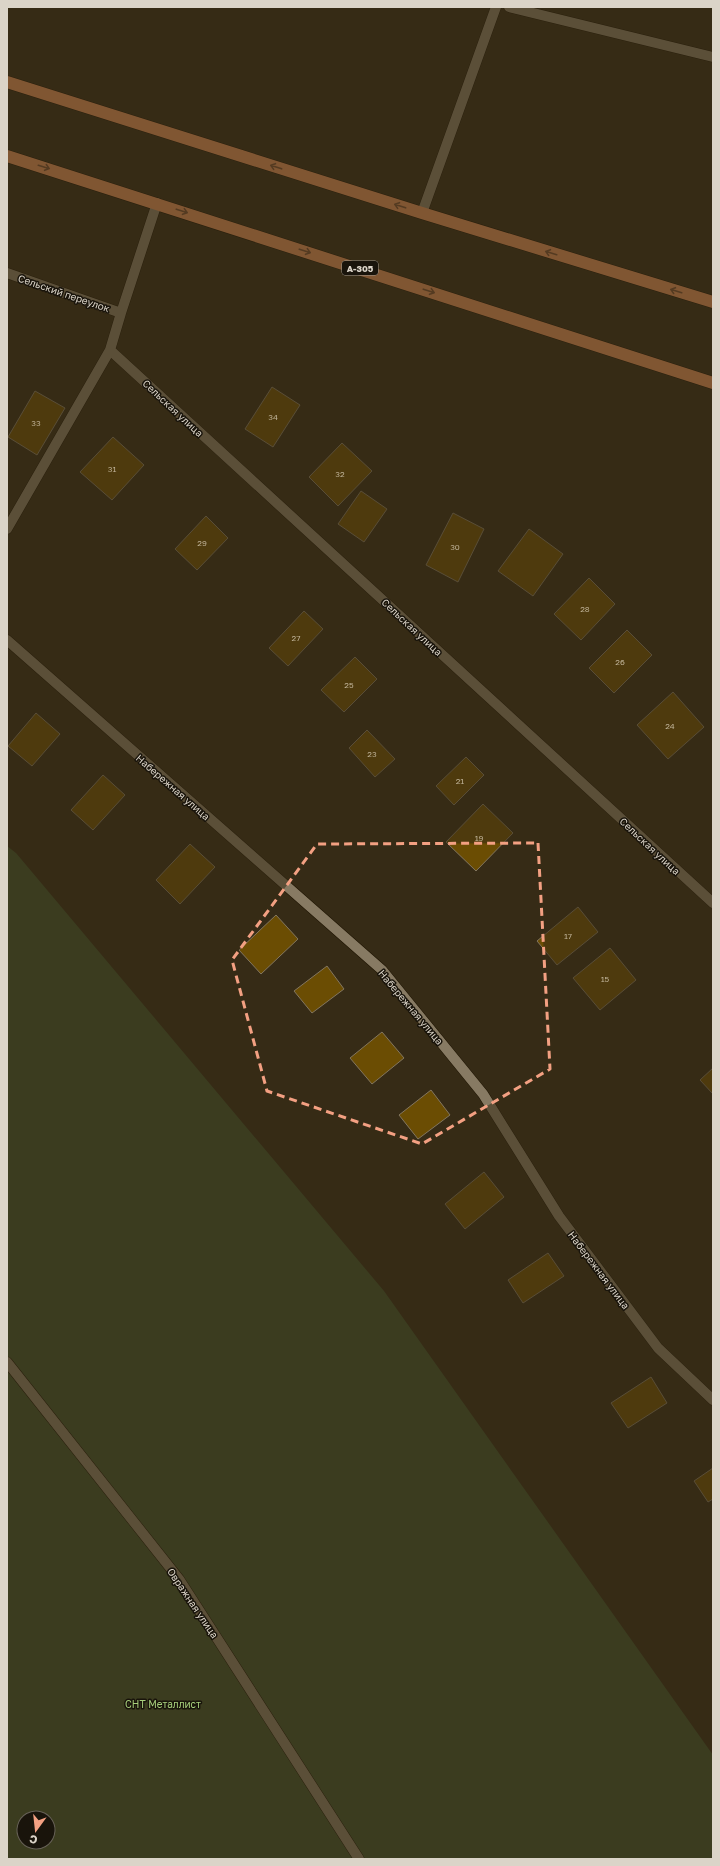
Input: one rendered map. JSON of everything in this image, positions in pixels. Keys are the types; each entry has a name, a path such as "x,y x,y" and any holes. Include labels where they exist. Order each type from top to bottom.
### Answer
{"highway":[{"path":"7,82 422,213 713,302"},
{"name":"А-305","path":"7,156 713,383"}],"street":[{"path":"422,213 496,7"},
{"path":"509,7 713,57"},
{"path":"7,530 110,350 157,203"},
{"name":"Сельский переулок","path":"7,273 121,313"},
{"name":"Сельская улица","path":"110,350 713,903"},
{"name":"Набережная улица","path":"7,640 382,970 483,1094 559,1216 658,1348 713,1400"},
{"name":"Овражная улица","path":"7,1362 179,1579 359,1859"}],"highlighted area":[{"path":"538,843 550,1069 422,1144 267,1091 232,960 317,844"}],"green space":[{"name":"СНТ Металлист","path":"7,846 16,853 384,1291 713,1755 713,1859 7,1859"}],"building":[{"path":"272,387 300,405 273,447 245,429"},
{"path":"35,391 65,408 37,455 8,437"},
{"path":"113,437 144,465 112,500 80,472"},
{"path":"342,443 372,471 338,506 309,477"},
{"path":"361,491 387,509 364,542 338,524"},
{"path":"453,513 484,529 458,582 426,565"},
{"path":"206,516 228,538 197,570 175,549"},
{"path":"529,529 563,554 533,596 498,571"},
{"path":"589,578 615,604 581,640 554,614"},
{"path":"304,611 323,629 288,666 269,648"},
{"path":"627,630 652,655 614,693 589,668"},
{"path":"355,657 377,679 344,712 321,690"},
{"path":"673,692 704,727 668,759 637,725"},
{"path":"36,713 60,734 32,766 8,746"},
{"path":"367,730 395,759 375,777 349,748"},
{"path":"466,757 484,775 454,805 436,786"},
{"path":"103,775 125,795 93,830 71,810"},
{"path":"483,804 513,833 476,871 446,842"},
{"path":"190,844 215,867 180,904 156,880"},
{"path":"578,907 598,932 557,965 537,941"},
{"path":"276,915 298,939 261,974 239,950"},
{"path":"610,948 636,980 600,1010 573,978"},
{"path":"327,966 344,989 312,1013 294,991"},
{"path":"382,1032 404,1058 372,1084 350,1058"},
{"path":"713,1068 713,1094 700,1080"},
{"path":"431,1090 450,1115 418,1139 399,1115"},
{"path":"484,1172 504,1197 465,1229 445,1204"},
{"path":"548,1253 564,1276 523,1303 508,1280"},
{"path":"651,1377 667,1403 628,1428 611,1403"},
{"path":"713,1468 713,1499 708,1502 694,1481"}]}
